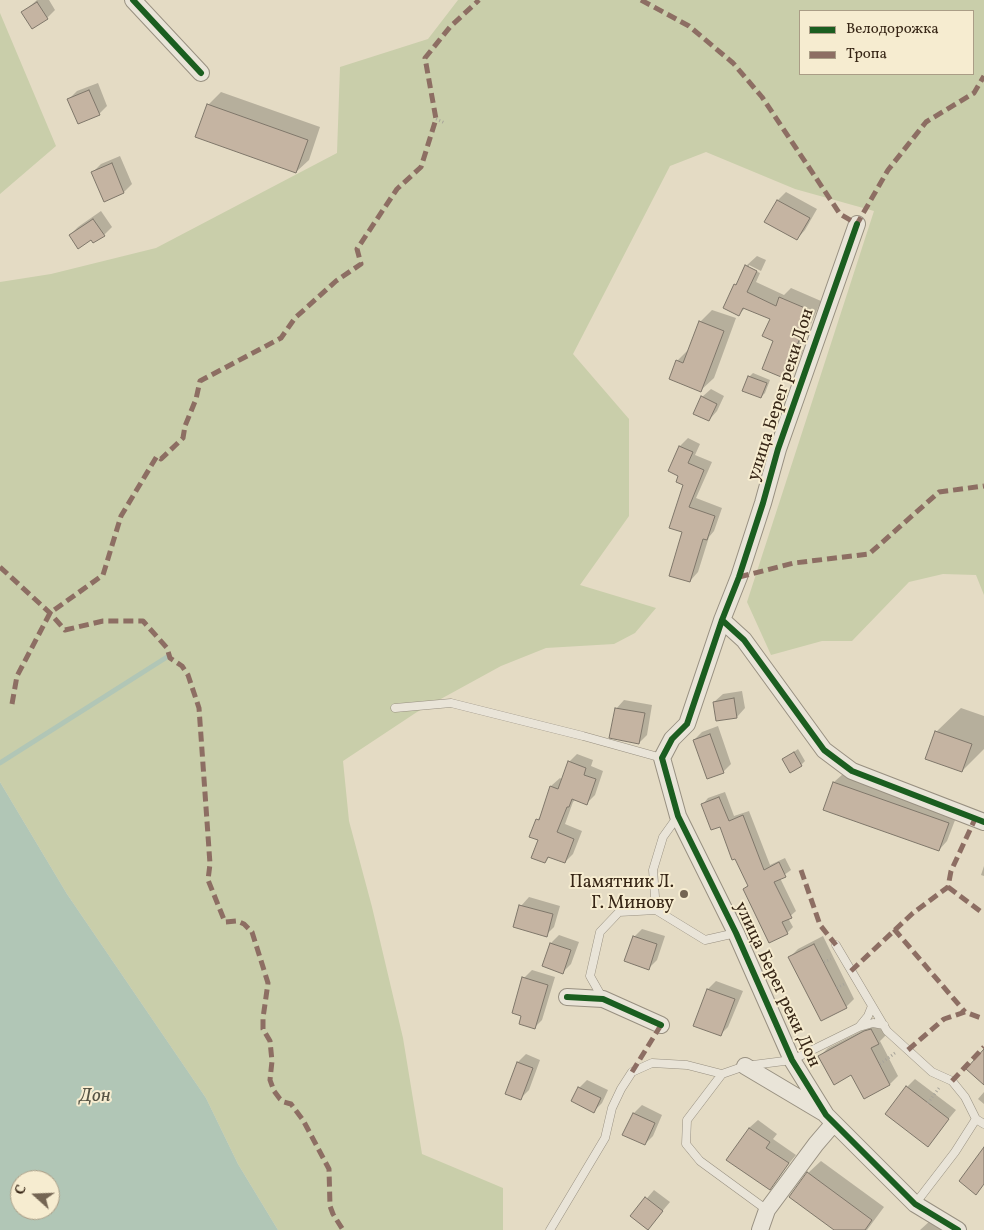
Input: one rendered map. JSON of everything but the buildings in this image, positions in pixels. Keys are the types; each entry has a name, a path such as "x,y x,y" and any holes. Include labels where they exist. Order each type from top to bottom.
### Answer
{"street":[{"path":"133,0 202,74"},
{"name":"улица Берег реки Дон","path":"857,224 778,449 739,577 722,620 687,724 672,739 662,758 678,816 736,933 792,1060 830,1119 915,1204 958,1230"},
{"path":"722,620 744,640 824,750 852,771 984,822"},
{"path":"567,996 603,998 661,1024"},
{"path":"745,1066 830,1119 816,1144 767,1210 760,1230"}],"lane":[{"path":"395,708 451,703 662,758"},
{"path":"656,910 653,870 663,837 678,816"},
{"path":"603,998 590,976 600,932 619,912 656,910 705,940 736,933"},
{"path":"836,945 887,1031 932,1072 952,1081 965,1097 976,1119 984,1124"},
{"path":"859,1026 868,1016 872,1006"},
{"path":"767,1210 700,1161 686,1144 687,1120 722,1074 745,1066 792,1060 859,1026 873,1023 884,1025"},
{"path":"550,1230 605,1138 612,1108 632,1072 652,1063 687,1065 722,1074"},
{"path":"915,1204 955,1152 976,1119"}],"path":[{"path":"436,119 445,123"},
{"path":"880,1064 904,1047"},
{"path":"928,1103 948,1078"}],"shaded area":[{"path":"458,0 984,0 984,595 976,575 943,574 909,582 852,641 822,641 771,655 747,602 874,211 795,189 706,152 670,166 573,354 629,419 629,516 580,585 656,608 635,633 614,644 546,648 501,666 417,712 343,761 349,821 372,907 403,1038 422,1154 503,1188 503,1230 278,1230 238,1164 206,1098 67,894 0,782 0,282 51,274 156,248 337,153 340,67 428,39"},
{"path":"0,13 56,146 0,194"}],"water":[{"name":"Дон","path":"0,782 67,894 206,1098 238,1164 278,1230 0,1230"}],"waterway":[{"path":"0,763 167,657"}],"marked path":[{"path":"12,704 17,676 50,613 103,575 121,516 157,456 161,459 183,438 185,426 196,399 200,381 281,338 295,318 336,281 361,264 357,249 397,189 421,167 436,119 425,58 450,27 479,0"},
{"path":"641,0 689,26 733,63 762,97 840,214 857,224 888,170 926,122 974,93 984,76"},
{"path":"739,577 794,563 869,554 939,492 984,486"},
{"path":"0,567 50,613 65,630 103,621 143,621 167,648 170,658 182,666 188,675 199,708 210,864 208,880 225,922 237,921 244,924 252,932 268,983 263,1029 270,1041 272,1061 270,1080 274,1091 280,1099 291,1104 303,1120 329,1169 330,1206 343,1230"},
{"path":"851,971 913,913 948,887 951,871 975,819"},
{"path":"801,870 820,925 836,945"},
{"path":"948,887 984,914"},
{"path":"894,929 965,1012"},
{"path":"908,1050 944,1019 965,1012 984,1019"},
{"path":"632,1072 661,1025"},
{"path":"952,1081 984,1047"}],"cycle path":[{"path":"133,0 201,73"},
{"path":"857,224 778,449 739,577 722,620 687,724 672,739 662,758 678,816 736,933 792,1060 826,1115 915,1204 958,1230"},
{"path":"722,620 744,640 824,750 852,771 984,822"},
{"path":"567,997 603,999 661,1025"}],"place":[{"name":"Памятник Л. Г. Минову","path":"684,894"}]}
